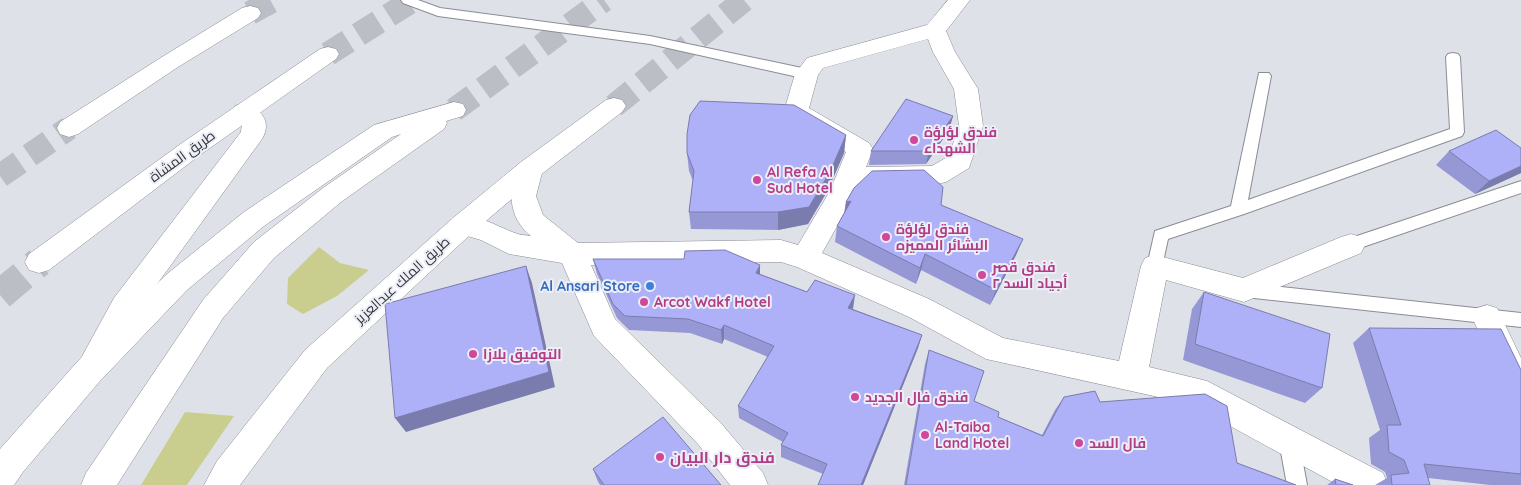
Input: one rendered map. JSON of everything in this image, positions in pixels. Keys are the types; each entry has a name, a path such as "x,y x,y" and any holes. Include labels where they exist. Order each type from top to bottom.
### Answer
{"main road":[{"path":"805,258 841,196 860,149 787,110 807,74 815,62 934,30 959,0"},
{"path":"68,128 250,13"},
{"path":"841,196 863,177 937,176 960,161 971,126 966,89 944,52 934,30"},
{"name":"طريق المشاة","path":"39,262 191,149 328,54"},
{"name":"طريق الملك عبدالعزيز","path":"221,485 316,359 463,225 530,169 614,106"},
{"path":"4,468 88,371 177,282 254,219 382,131 454,110 332,195 264,250 213,309 98,485"},
{"path":"88,371 124,307 250,139 253,133 254,120 244,112"},
{"path":"530,169 523,196 531,221 572,254 604,327 709,433 751,485"},
{"path":"463,225 489,232 510,243 572,254 781,251 805,258 919,308 997,350 1196,391 1372,485"},
{"path":"1131,378 1155,266 1244,290 1351,245"},
{"path":"1487,317 1521,391"}],"lane":[{"path":"407,0 438,12 650,40 807,74"},
{"path":"1155,266 1161,235 1238,210 1456,132 1453,57"},
{"path":"1238,210 1264,76"},
{"path":"1351,245 1521,187"},
{"path":"1244,290 1521,320"},
{"path":"1289,441 1297,485"}],"green space":[{"path":"319,247 340,263 369,270 337,296 303,314 287,304 288,278"},
{"path":"185,412 234,416 187,485 141,485"}],"building":[{"name":"فندق لؤلؤة الشهداء","path":"906,99 953,116 929,151 871,151"},
{"name":"Al Refa Al Sud Hotel","path":"700,101 794,105 846,135 830,172 809,207 778,212 689,212 694,171 687,153 687,134 690,115"},
{"path":"1496,130 1521,148 1521,166 1489,181 1449,151"},
{"path":"924,170 943,187 941,205 1023,239 996,290 925,254 920,268 837,226 851,201 846,202 854,188 872,171"},
{"path":"725,250 760,265 756,273 807,292 815,280 855,295 848,308 922,335 861,485 818,485 827,464 781,445 788,433 738,406 774,346 724,325 721,330 688,319 625,316 613,304 593,259 684,259 685,251"},
{"name":"التوفيق بلازا","path":"526,266 549,372 395,418 385,304"},
{"path":"1204,292 1330,334 1322,388 1195,344"},
{"path":"1369,328 1501,329 1521,370 1521,474 1424,464 1430,485 1392,485 1391,475 1409,473 1404,460 1389,452 1387,425 1401,425"},
{"path":"929,350 984,371 974,401 999,412 998,417 1043,436 1064,397 1095,391 1100,402 1205,394 1227,406 1237,463 1296,485 906,485"},
{"name":"فندق دار البيان","path":"663,417 721,485 604,485 593,469"},
{"path":"1335,479 1353,485 1336,485"}],"tunnel":[{"path":"250,13 274,0"},
{"path":"328,54 413,0"},
{"path":"454,110 604,0"},
{"path":"614,106 744,0"},
{"path":"0,176 69,128"},
{"path":"0,295 39,262"}],"place":[{"name":"فندق لؤلؤة الشهداء","path":"914,140"},
{"name":"Al Refa Al Sud Hotel","path":"757,180"},
{"name":"فندق لؤلؤة البشائر المميزه","path":"886,237"},
{"name":"فندق قصر أجياد السد ٢","path":"982,275"},
{"name":"Al Ansari Store","path":"650,286"},
{"name":"Arcot Wakf Hotel","path":"644,302"},
{"name":"التوفيق بلازا","path":"473,354"},
{"name":"فندق فال الجديد","path":"855,397"},
{"name":"Al-Taiba Land Hotel","path":"925,435"},
{"name":"فال السد","path":"1079,443"},
{"name":"فندق دار البيان","path":"660,457"}]}
